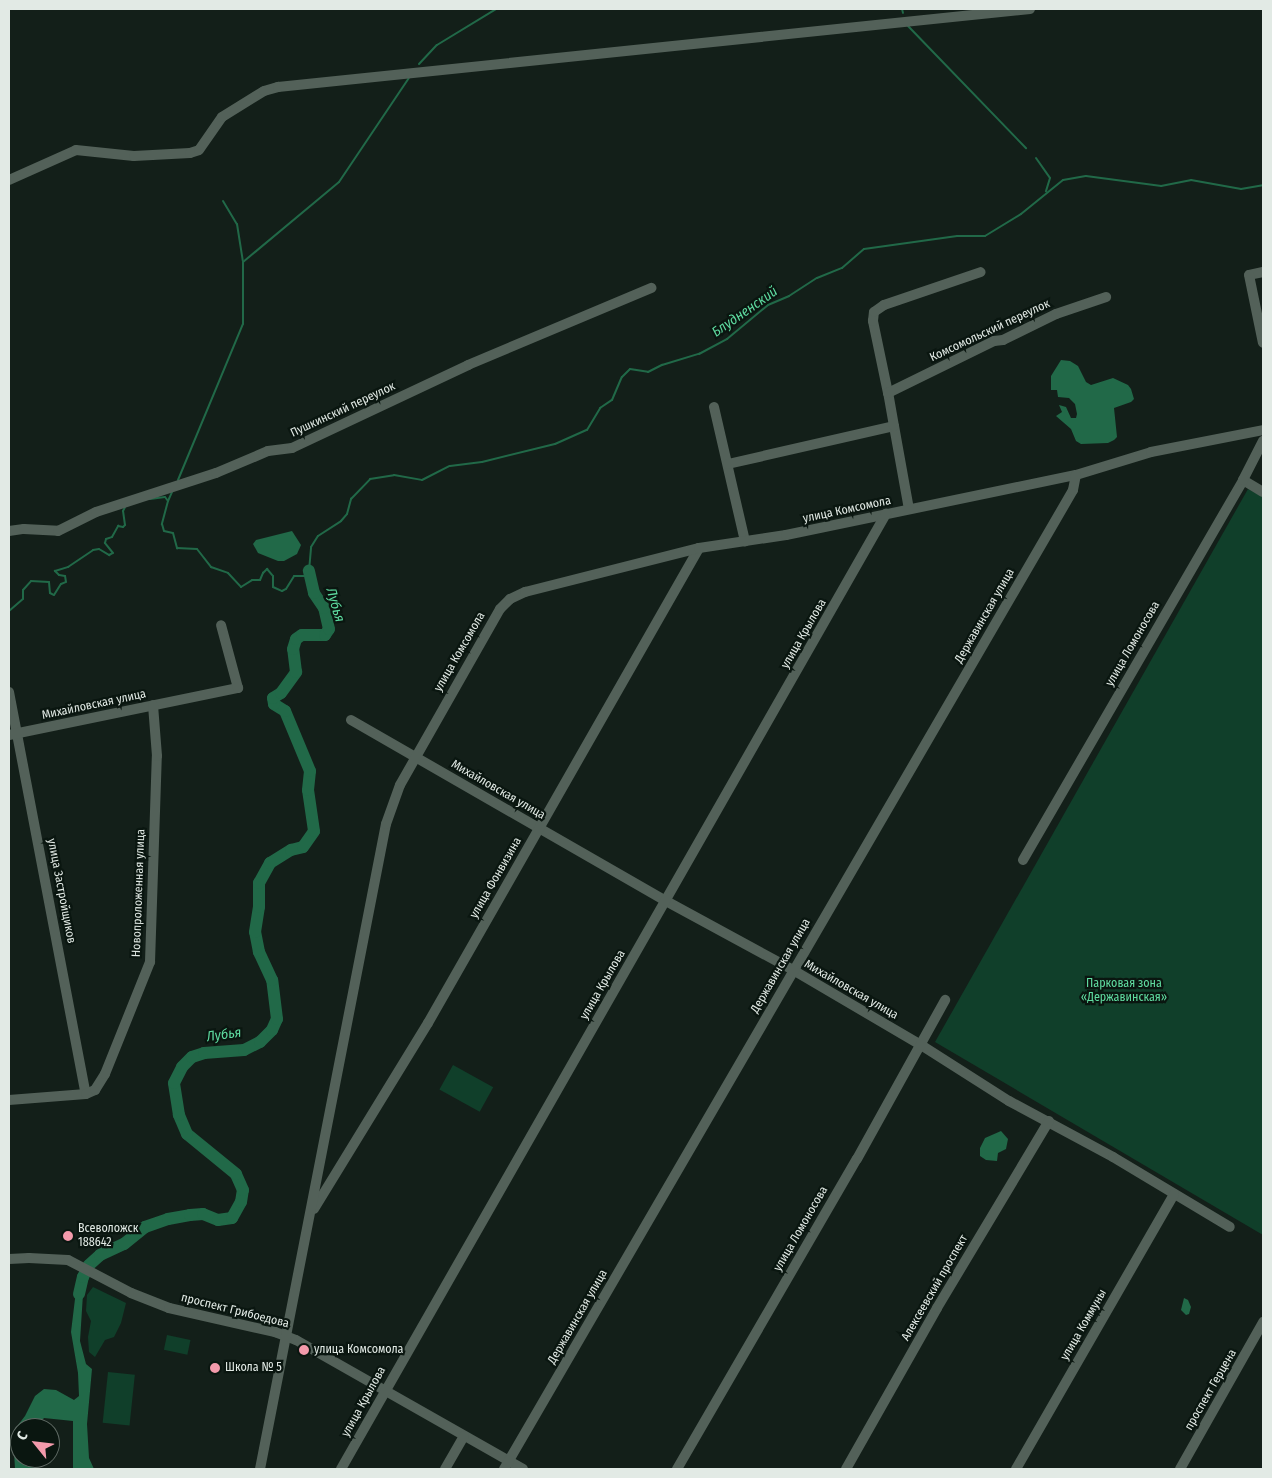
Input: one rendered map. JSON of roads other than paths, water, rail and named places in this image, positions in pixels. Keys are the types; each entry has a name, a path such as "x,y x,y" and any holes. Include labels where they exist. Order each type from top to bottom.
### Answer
{"street":[{"path":"9,180 76,150 134,156 190,153 199,150 222,117 264,91 278,87 944,13 1023,9"},
{"path":"909,509 873,322 874,312 884,305 981,272"},
{"path":"1263,272 1249,275 1263,336"},
{"name":"Пушкинский переулок","path":"9,531 24,528 58,531 96,512 216,473 268,451 292,448 468,366 651,288"},
{"name":"Комсомольский переулок","path":"888,394 994,341 1003,340 1056,314 1106,297"},
{"path":"714,407 745,541"},
{"path":"728,464 894,426"},
{"name":"улица Комсомола","path":"260,1469 386,824 400,785 500,609 510,599 525,592 699,548 786,536 1076,475 1151,452 1263,430"},
{"name":"улица Ломоносова","path":"1023,860 1243,480 1263,441"},
{"name":"Державинская улица","path":"506,1465 1073,490 1076,475"},
{"path":"1243,480 1263,492"},
{"name":"улица Крылова","path":"341,1469 384,1390 886,514"},
{"name":"улица Фонвизина","path":"310,1216 423,1031 699,548"},
{"name":"Михайловская улица","path":"13,734 238,688 220,625"},
{"name":"улица Застройщиков","path":"9,692 13,734 86,1094"},
{"name":"Новопроложенная улица","path":"86,1094 95,1090 104,1074 150,962 157,756 153,705"},
{"name":"Михайловская улица","path":"351,720 666,900 793,970 921,1045 1008,1101 1048,1121 1230,1227"},
{"name":"улица Ломоносова","path":"676,1469 921,1045 945,1000"},
{"path":"9,1100 86,1094"},
{"name":"Алексеевский проспект","path":"846,1469 937,1308 1048,1121"},
{"name":"улица Коммуны","path":"1016,1469 1174,1194"},
{"name":"проспект Грибоедова","path":"9,1259 61,1259 80,1265 131,1293 169,1308 285,1335 464,1436 506,1465 522,1469"},
{"name":"проспект Герцена","path":"1180,1469 1263,1322"},
{"path":"445,1469 464,1436"}],"waterway":[{"path":"419,64 437,45 496,9"},
{"path":"902,9 903,13"},
{"path":"908,26 1026,148"},
{"path":"178,480 243,324 243,262 339,182 409,78"},
{"path":"1036,158 1050,178 1046,191"},
{"name":"Блудненский","path":"150,499 165,497 168,501 162,524 164,531 173,533 177,548 197,549 211,567 228,573 241,587 252,580 260,580 267,569 273,576 273,587 282,591 286,589 294,576 305,576 309,571 311,547 318,536 341,521 347,514 351,499 370,479 394,475 422,480 450,466 482,462 555,444 587,430 600,408 612,400 622,377 630,369 648,372 662,365 699,354 727,339 768,305 789,296 817,278 842,268 864,249 957,236 985,236 1021,214 1063,180 1086,176 1161,186 1191,180 1241,189 1263,185"},
{"path":"223,201 237,224 243,261"},
{"path":"168,501 172,492"},
{"path":"9,611 23,599 23,590 31,581 49,582 50,593 54,595 61,584 66,582 65,576 59,575 55,571 68,567 93,550 99,549 109,555 113,553 105,543 106,539 112,537 118,526 123,527 125,525 123,511 125,507"},
{"name":"Лубья","path":"79,1294 83,1277 89,1265 100,1255 124,1244 145,1227 168,1219 190,1215 203,1214 218,1220 232,1218 241,1202 243,1190 236,1174 187,1134 179,1115 174,1083 182,1067 192,1057 204,1053 244,1050 260,1042 272,1030 277,1019 272,980 259,952 255,932 259,907 259,883 270,863 291,850 303,847 314,831 308,790 310,771 285,711 274,704 273,698 281,693 296,672 293,649 296,639 302,635 325,635 329,629 324,608 314,593 309,571"}],"place":[{"name":"Всеволожск 188642","path":"68,1236"},
{"name":"улица Комсомола","path":"304,1350"},
{"name":"Школа № 5","path":"215,1368"}],"park label":[{"name":"Парковая зона «Державинская»","path":"1124,991"}]}
